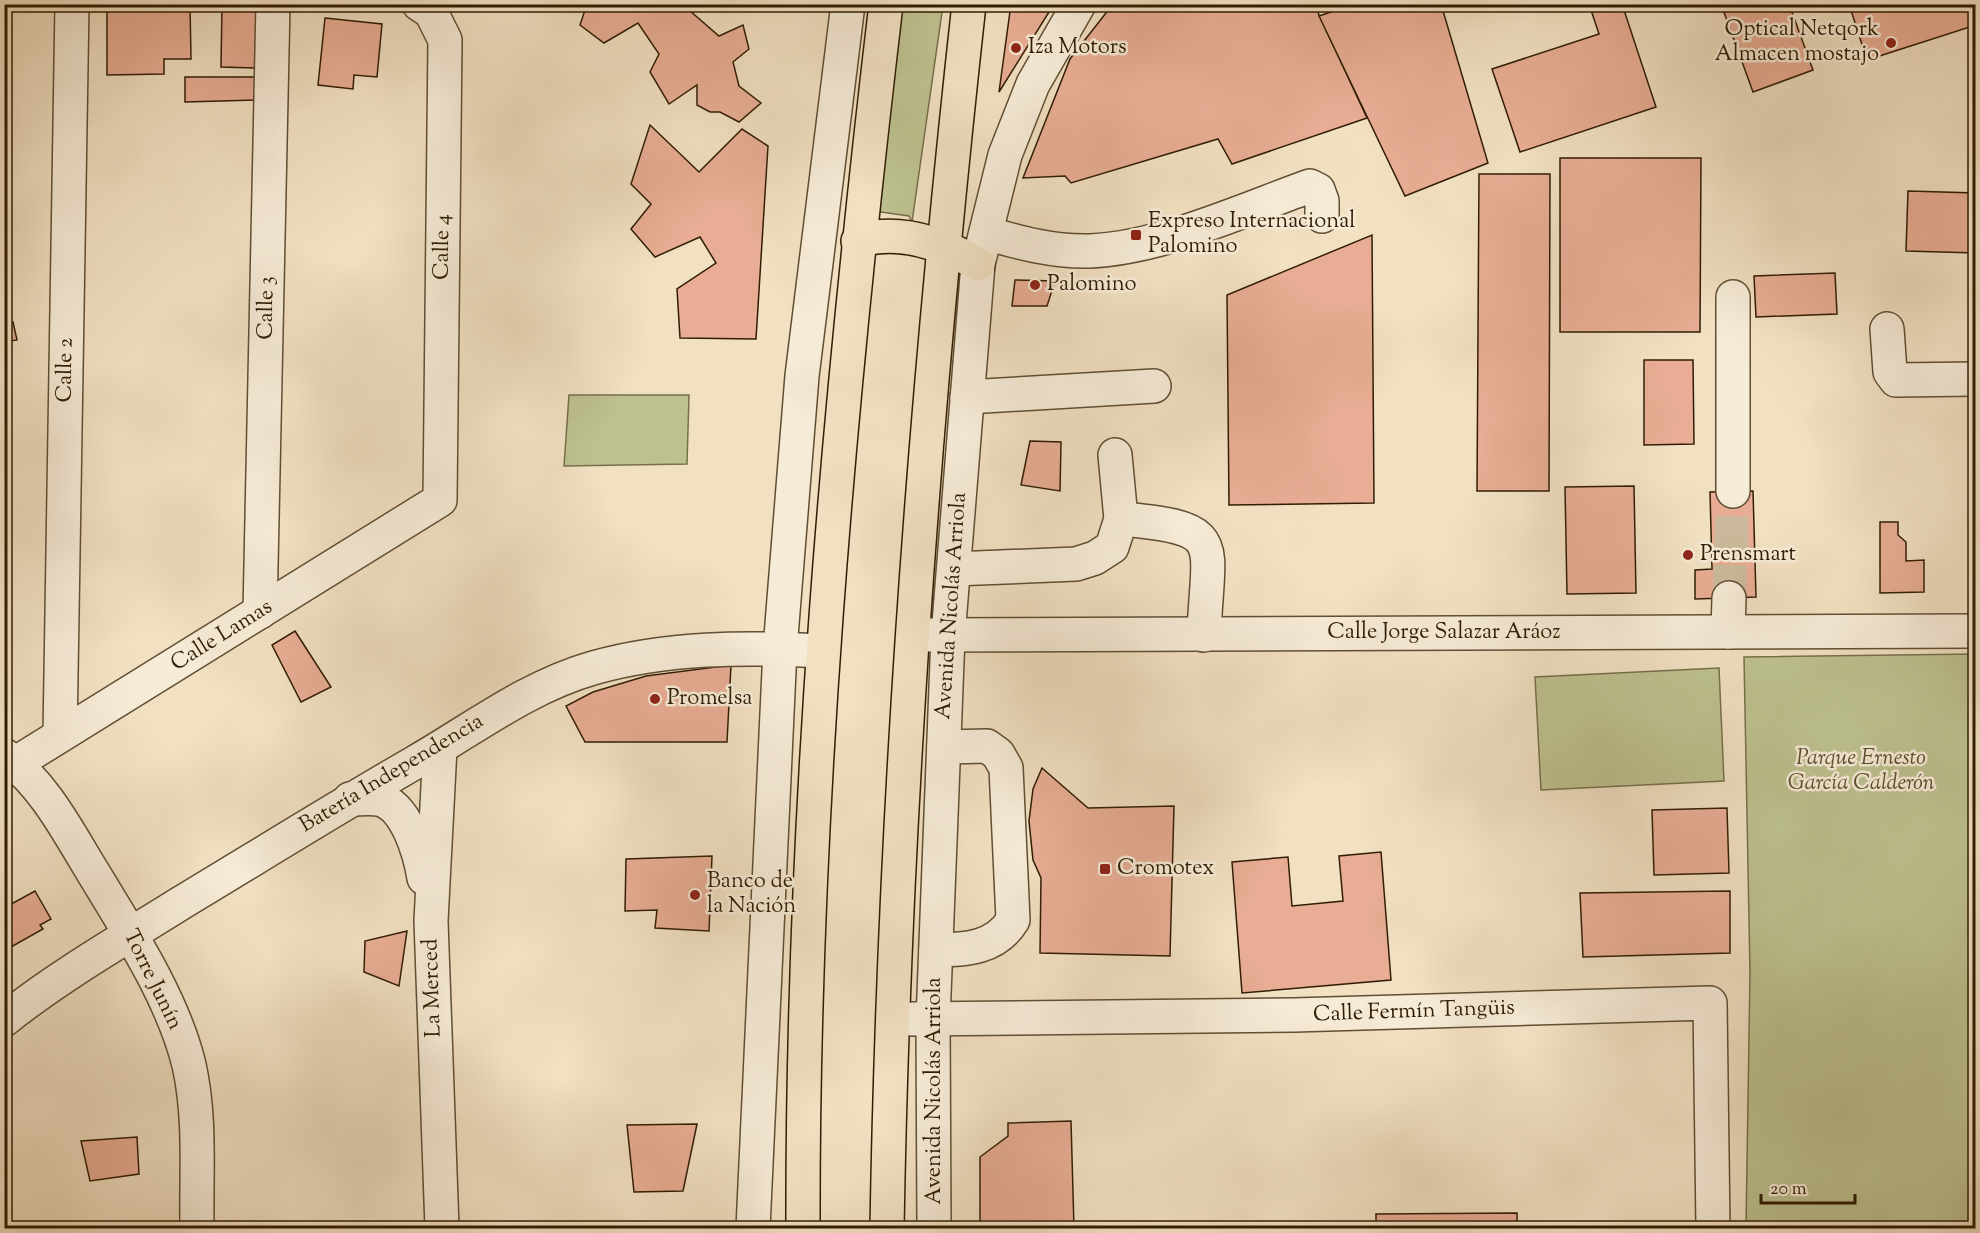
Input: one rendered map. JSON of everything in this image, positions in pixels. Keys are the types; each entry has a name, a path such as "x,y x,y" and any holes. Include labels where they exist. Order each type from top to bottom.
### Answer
{"main road":[{"path":"803,1228 805,1040 822,651 858,241 886,4"},
{"name":"Avenida Nicolás Arriola","path":"887,1228 892,1018 912,635 944,248 969,4"},
{"path":"858,241 892,234 944,248 982,248"}],"street":[{"name":"Calle 2","path":"60,735 72,4"},
{"name":"Calle 3","path":"260,612 273,4"},
{"name":"Calle 4","path":"419,4 431,12 445,40 440,500"},
{"path":"753,1228 780,649 802,376 848,4"},
{"name":"Avenida Nicolás Arriola","path":"934,1228 933,1020 948,636 967,397 982,248 1005,155 1025,104 1033,84 1079,4"},
{"path":"982,248 1032,247 1090,251 1148,243 1310,186 1318,190 1322,201 1322,216"},
{"path":"1733,297 1733,491"},
{"path":"1887,329 1890,372 1896,380 1976,379"},
{"path":"967,397 1154,386"},
{"path":"954,569 1076,564 1095,558 1113,547 1120,519 1115,455"},
{"name":"Calle Lamas","path":"10,759 60,735 440,500"},
{"path":"1120,519 1160,522 1187,528 1206,543 1209,557 1204,635"},
{"path":"1728,632 1729,598"},
{"name":"Calle Jorge Salazar Aráoz","path":"912,635 1976,631"},
{"name":"Batería Independencia","path":"4,1020 131,934 350,799 440,748 492,713 557,681 591,669 674,652 780,649 822,651"},
{"path":"936,950 962,950 988,944 1005,934 1013,920 1006,768 998,754 987,746 944,747"},
{"name":"La Merced","path":"440,748 431,921 442,1228"},
{"name":"Torre Junín","path":"10,759 36,784 58,816 131,934 174,1022 189,1063 195,1106 197,1228"},
{"path":"350,799 380,800 406,824 414,841 422,872 431,921"},
{"name":"Calle Fermín Tangüis","path":"892,1018 933,1020 1282,1015 1710,1003 1713,1228"}],"green space":[{"path":"901,5 943,5 912,222 909,216 881,212 869,214"},
{"path":"569,395 689,395 687,464 564,466"},
{"name":"Parque Ernesto García Calderón","path":"1975,654 1975,1228 1746,1228 1750,973 1744,657"},
{"path":"1719,668 1724,781 1541,790 1535,677"}],"building":[{"path":"107,4 190,4 191,59 164,59 164,74 107,75"},
{"path":"593,4 682,4 719,36 743,25 749,49 733,62 739,86 761,103 739,122 720,112 710,112 697,105 697,85 669,104 650,72 659,54 638,23 604,43 580,25 586,7"},
{"name":"Iza Motors","path":"1011,4 1054,4 999,92"},
{"path":"1113,4 1314,4 1367,118 1232,164 1218,139 1071,183 1065,176 1023,178 1070,59"},
{"path":"1355,4 1441,4 1488,163 1405,196 1319,16"},
{"path":"1589,4 1622,4 1656,107 1520,152 1492,69 1599,34"},
{"path":"1721,4 1789,4 1813,70 1753,92"},
{"name":"Optical Netqork Almacen mostajo","path":"1849,4 1976,4 1976,25 1867,60"},
{"path":"222,5 258,5 257,68 221,67"},
{"path":"325,18 382,24 377,77 354,75 353,89 318,85"},
{"path":"185,77 259,77 260,100 185,102"},
{"path":"650,125 699,172 742,129 768,146 756,339 680,338 677,289 716,263 700,237 655,257 631,229 651,204 631,184"},
{"path":"1560,158 1701,158 1700,332 1560,332"},
{"path":"1479,174 1550,174 1549,491 1477,491"},
{"path":"1908,191 1976,193 1976,253 1906,251"},
{"path":"1372,235 1374,503 1229,505 1227,295"},
{"path":"1835,273 1837,314 1756,317 1754,276"},
{"path":"1015,280 1055,281 1047,306 1012,306"},
{"path":"4,321 13,322 17,340 4,342"},
{"path":"1644,360 1693,360 1694,444 1644,445"},
{"path":"1030,441 1061,442 1060,491 1021,485"},
{"path":"1634,486 1636,593 1567,594 1565,487"},
{"path":"1753,491 1756,597 1695,599 1695,570 1712,569 1710,492"},
{"path":"1880,522 1898,522 1898,535 1906,542 1906,561 1924,560 1924,592 1880,593"},
{"path":"295,631 331,687 301,702 272,645"},
{"name":"Promelsa","path":"731,665 727,742 585,742 566,706 593,692 646,676"},
{"name":"Cromotex","path":"1042,768 1088,808 1174,806 1170,956 1040,953 1041,878 1033,860 1029,821 1033,789"},
{"path":"1727,808 1729,873 1654,875 1652,810"},
{"path":"1381,852 1391,980 1242,993 1232,862 1288,857 1292,906 1343,901 1339,856"},
{"path":"712,856 709,931 655,928 657,910 625,911 626,859"},
{"path":"35,891 51,919 40,925 43,929 11,947 6,940 4,941 4,908"},
{"path":"1730,891 1730,953 1583,957 1580,893"},
{"path":"407,931 399,986 364,972 365,941"},
{"path":"1071,1121 1074,1228 980,1228 980,1157 1008,1136 1008,1123"},
{"path":"697,1124 683,1191 634,1192 627,1125"},
{"path":"137,1137 139,1174 90,1181 81,1141"},
{"path":"1517,1213 1517,1228 1376,1228 1376,1214"}],"tunnel":[{"path":"1729,598 1733,491"}],"place":[{"name":"Optical Netqork Almacen mostajo","path":"1891,43"},
{"name":"Iza Motors","path":"1016,48"},
{"name":"Expreso Internacional Palomino","path":"1136,235"},
{"name":"Palomino","path":"1035,285"},
{"name":"Prensmart","path":"1688,555"},
{"name":"Promelsa","path":"655,699"},
{"name":"Cromotex","path":"1105,869"},
{"name":"Banco de la Nación","path":"695,895"}]}
